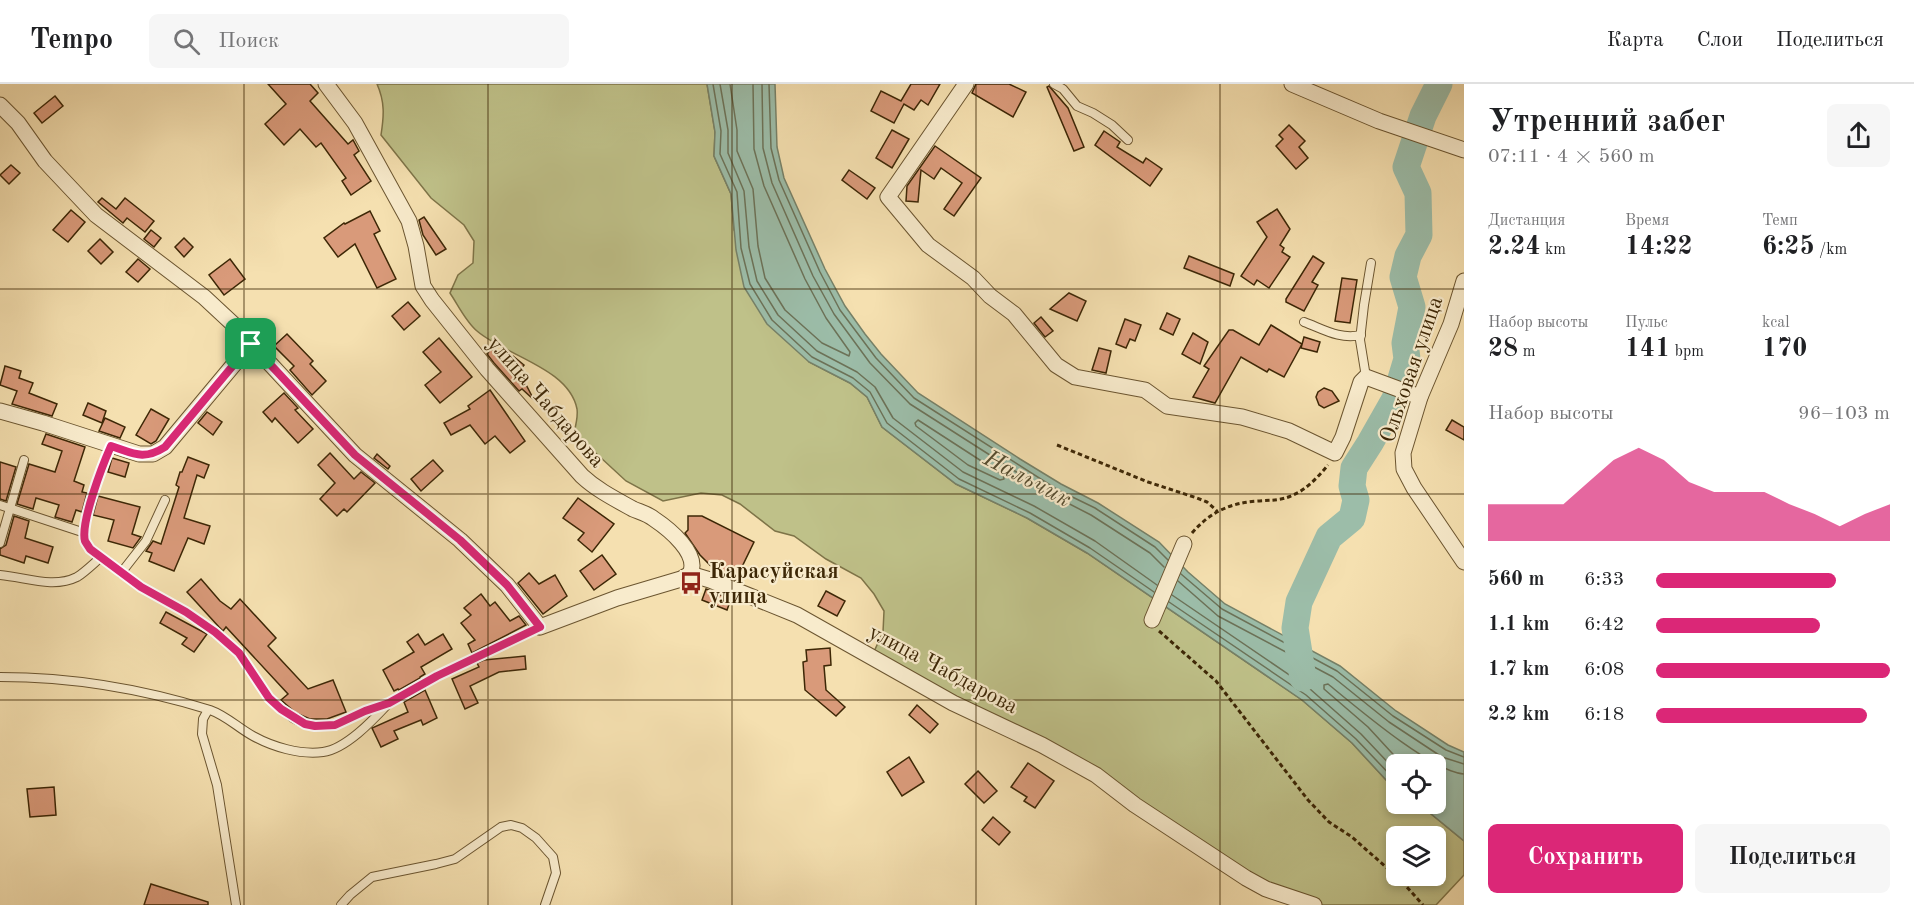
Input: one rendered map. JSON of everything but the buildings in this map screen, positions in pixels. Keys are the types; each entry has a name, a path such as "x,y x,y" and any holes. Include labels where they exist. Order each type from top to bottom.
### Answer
{"street":[{"name":"улица Чабдарова","path":"326,84 355,123 409,221 421,278 432,300 487,369 582,477 593,486 653,517 686,548 691,558 690,574 797,615 953,703 1042,745 1096,775 1135,806 1266,889 1314,905"},
{"path":"966,84 888,197 928,244 1014,314 1056,365 1075,377 1144,390 1167,406 1252,420 1288,431 1335,453 1347,427 1361,382 1370,379 1415,395"},
{"path":"1292,84 1379,121 1464,150"},
{"path":"0,105 18,123 45,161 96,215 204,297 355,455 460,540 507,585 540,627 690,574"},
{"name":"Ольховая улица","path":"1464,281 1451,324 1415,395 1403,453 1404,469 1414,488 1464,562"},
{"path":"0,411 111,446 147,455 153,454 165,447 251,344"},
{"path":"1153,617 1183,545"}],"lane":[{"path":"1054,84 1064,89 1077,106 1112,125 1128,140"},
{"path":"1370,379 1361,335 1371,263"},
{"path":"1304,322 1338,336 1349,338 1361,335"},
{"path":"111,446 94,489 85,542 100,558 141,587 186,612 215,632 239,653 269,698 281,709 305,724 335,725 389,703 447,671 540,627"},
{"path":"0,543 24,460"},
{"path":"121,573 146,541 165,500"},
{"path":"0,505 85,533"},
{"path":"0,575 61,582 78,576 100,558"},
{"path":"0,676 72,680 173,699 218,713 254,736 272,744 307,752 324,752 344,744 389,703"},
{"path":"208,710 203,719 202,734 219,793 236,905"},
{"path":"341,905 372,877 455,859 501,826 511,825 522,828 536,838 553,857 556,873 545,905"}],"path":[{"path":"1057,445 1148,483 1207,502 1217,511"},
{"path":"1183,545 1199,524 1217,511 1236,504 1274,501 1296,494 1326,467 1335,453"},
{"path":"1153,617 1159,631 1216,681 1308,800 1329,822 1352,837 1386,866"},
{"path":"1406,886 1423,905"}],"green space":[{"path":"377,84 707,84 715,132 714,156 731,194 734,230 809,362 850,383 867,397 882,427 956,484 1027,518 1087,553 1302,700 1352,743 1386,780 1386,814 1431,814 1446,826 1386,826 1386,886 1446,886 1446,826 1464,841 1464,875 1436,905 1314,905 1283,895 1135,805 872,656 883,632 884,611 861,578 826,559 794,536 775,531 740,504 722,495 701,493 663,501 626,481 574,433 577,409 572,395 562,383 535,364 489,340 473,327 462,313 450,293 458,275 473,263 474,241 464,225 431,198 381,135 383,109"}],"water":[{"name":"Нальчик","path":"707,84 775,84 777,147 784,178 825,269 845,306 881,354 918,393 1020,459 1098,503 1159,542 1188,572 1225,604 1340,666 1396,711 1448,745 1464,752 1464,841 1431,814 1446,814 1446,754 1386,754 1386,780 1352,743 1302,700 1087,553 1027,518 956,484 882,427 867,397 850,383 809,362 767,324 744,287 736,250 731,194 714,156 715,132"}],"waterway":[{"path":"1303,678 1295,628 1299,602 1329,537 1352,518 1356,500 1352,486 1354,468 1395,399 1407,359 1405,343 1412,307 1403,277 1408,256 1419,235 1418,193 1406,167 1423,116 1439,84"}],"place":[{"name":"Карасуйская улица","path":"691,583"}],"route":[{"path":"251,344 355,455 460,540 507,585 540,627 437,676 389,703 335,725 315,726 293,718 269,698 239,653 215,632 186,612 141,587 90,549 85,542 85,533 94,489 111,446 147,455 165,447 251,344"}]}
